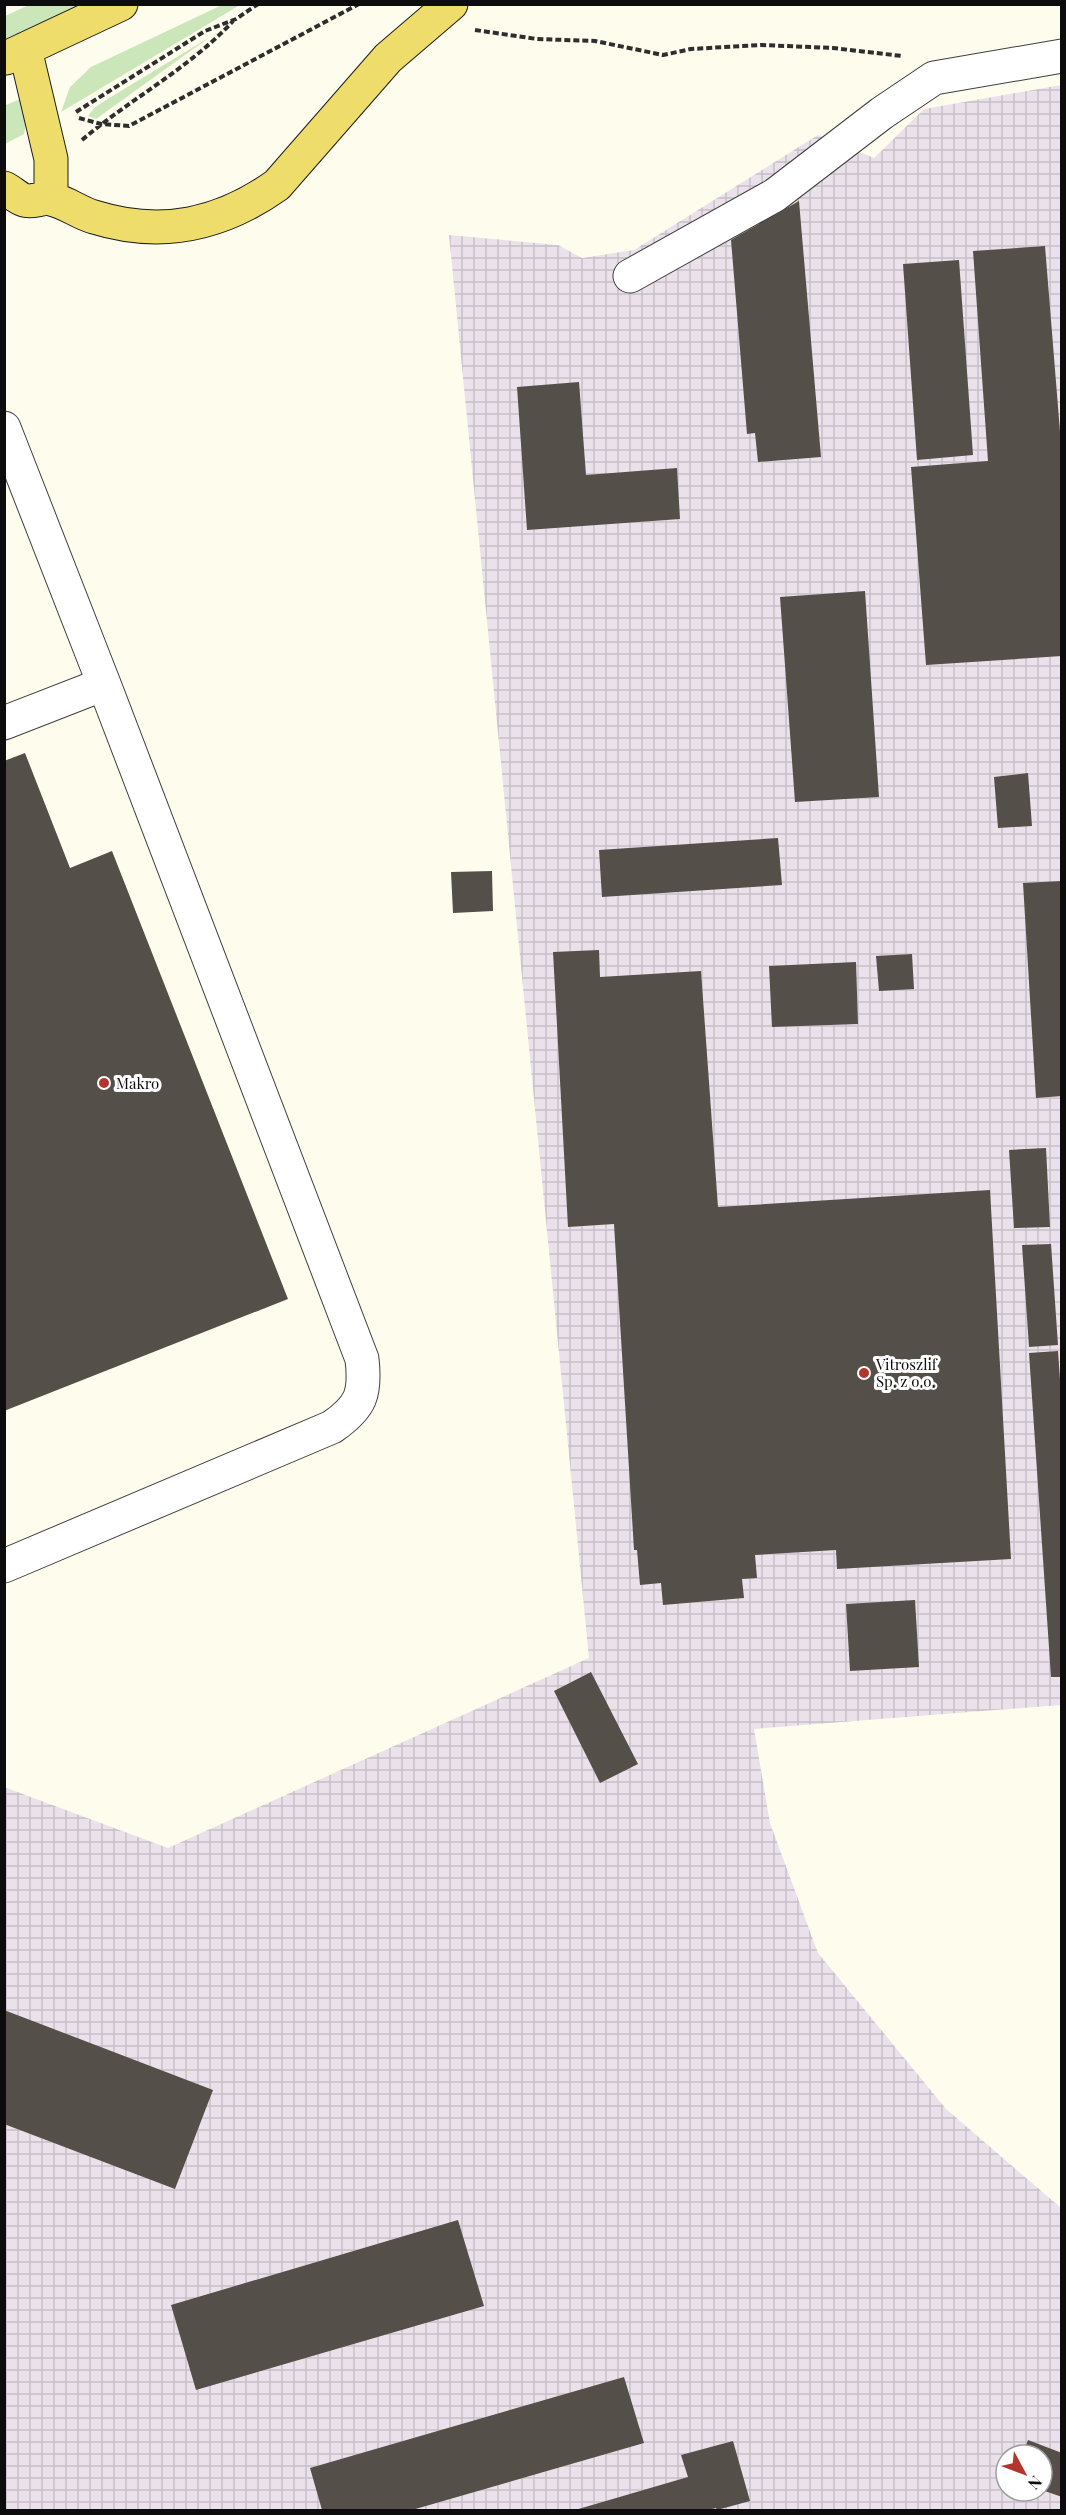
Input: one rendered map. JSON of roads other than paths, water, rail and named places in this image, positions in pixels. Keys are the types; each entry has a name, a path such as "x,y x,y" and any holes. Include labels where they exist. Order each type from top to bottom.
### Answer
{"main road":[{"path":"51,198 51,159 15,54 121,4"},
{"path":"4,188 25,201 51,198 93,217 129,224 192,225 236,210 255,201 277,185 297,165 388,58 443,11"}],"lane":[{"path":"630,276 774,195 882,113 934,78 1062,56"},
{"path":"4,428 358,1348 362,1359 364,1380 360,1401 349,1415 332,1428 4,1566"},
{"path":"4,723 104,684"}],"place":[{"name":"Makro","path":"104,1083"},
{"name":"Vitroszlif Sp. z o.o.","path":"864,1373"}]}
